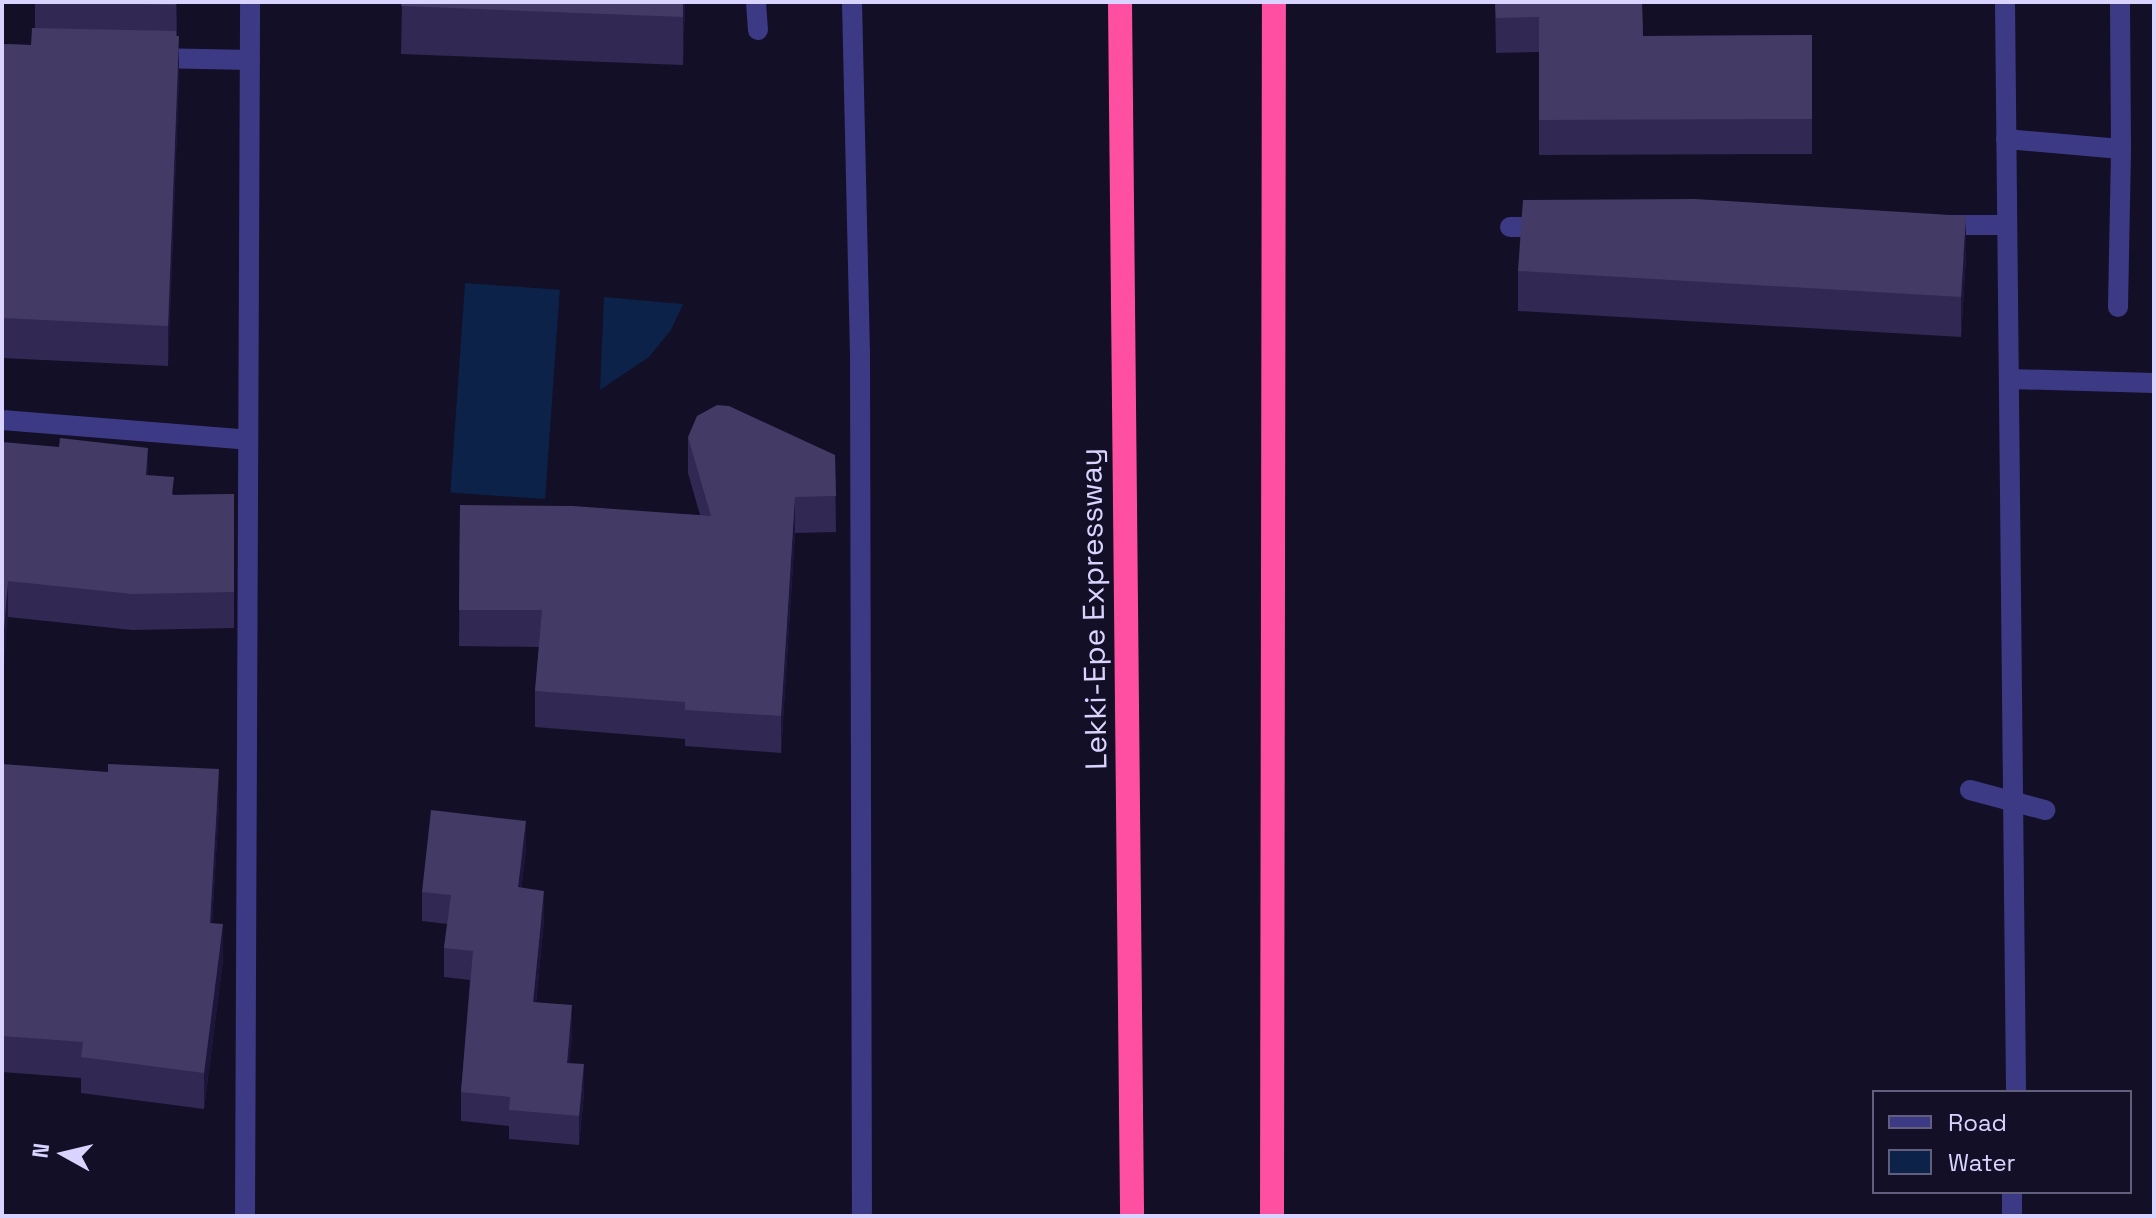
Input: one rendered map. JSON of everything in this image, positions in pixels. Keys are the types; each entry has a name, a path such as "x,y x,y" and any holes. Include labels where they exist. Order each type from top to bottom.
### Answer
{"highway":[{"name":"Lekki-Epe Expressway","path":"1120,2 1132,1216"},
{"path":"1272,1216 1274,2"}],"street":[{"path":"245,1216 250,2"},
{"path":"756,2 758,30"},
{"path":"852,2 860,352 862,1216"},
{"path":"2005,2 2016,1090"},
{"path":"2118,307 2120,2"},
{"path":"126,57 250,60"},
{"path":"2006,139 2121,149"},
{"path":"1925,225 2005,225"},
{"path":"1510,227 1574,226"},
{"path":"2010,379 2154,383"},
{"path":"2,420 248,440"},
{"path":"1970,790 2045,810"},
{"path":"2012,1194 2012,1216"}],"water":[{"path":"465,283 560,290 545,499 450,492"},
{"path":"604,297 683,304 671,330 649,357 600,390"}],"building":[{"path":"50,2 176,2 176,5"},
{"path":"402,2 683,2 683,17 401,6"},
{"path":"1495,2 1642,2 1643,36 1812,35 1812,119 1539,120 1539,17 1496,18"},
{"path":"32,28 176,31 176,36 179,36 168,326 2,318 2,44 31,45"},
{"path":"1695,199 1966,216 1961,297 1518,271 1523,200"},
{"path":"717,405 729,406 835,455 836,496 795,497 781,716 685,710 685,702 535,691 542,610 459,610 460,505 573,506 711,516 688,437 697,416"},
{"path":"60,438 148,448 146,475 174,477 172,495 234,494 234,592 132,594 8,581 2,657 2,442 59,447"},
{"path":"2,764 108,772 108,764 219,769 210,923 223,924 204,1073 81,1057 83,1042 2,1036"},
{"path":"431,810 526,821 518,887 544,891 533,1002 572,1005 567,1063 584,1064 579,1116 509,1110 510,1097 461,1092 473,951 444,948 451,895 422,892"}]}
